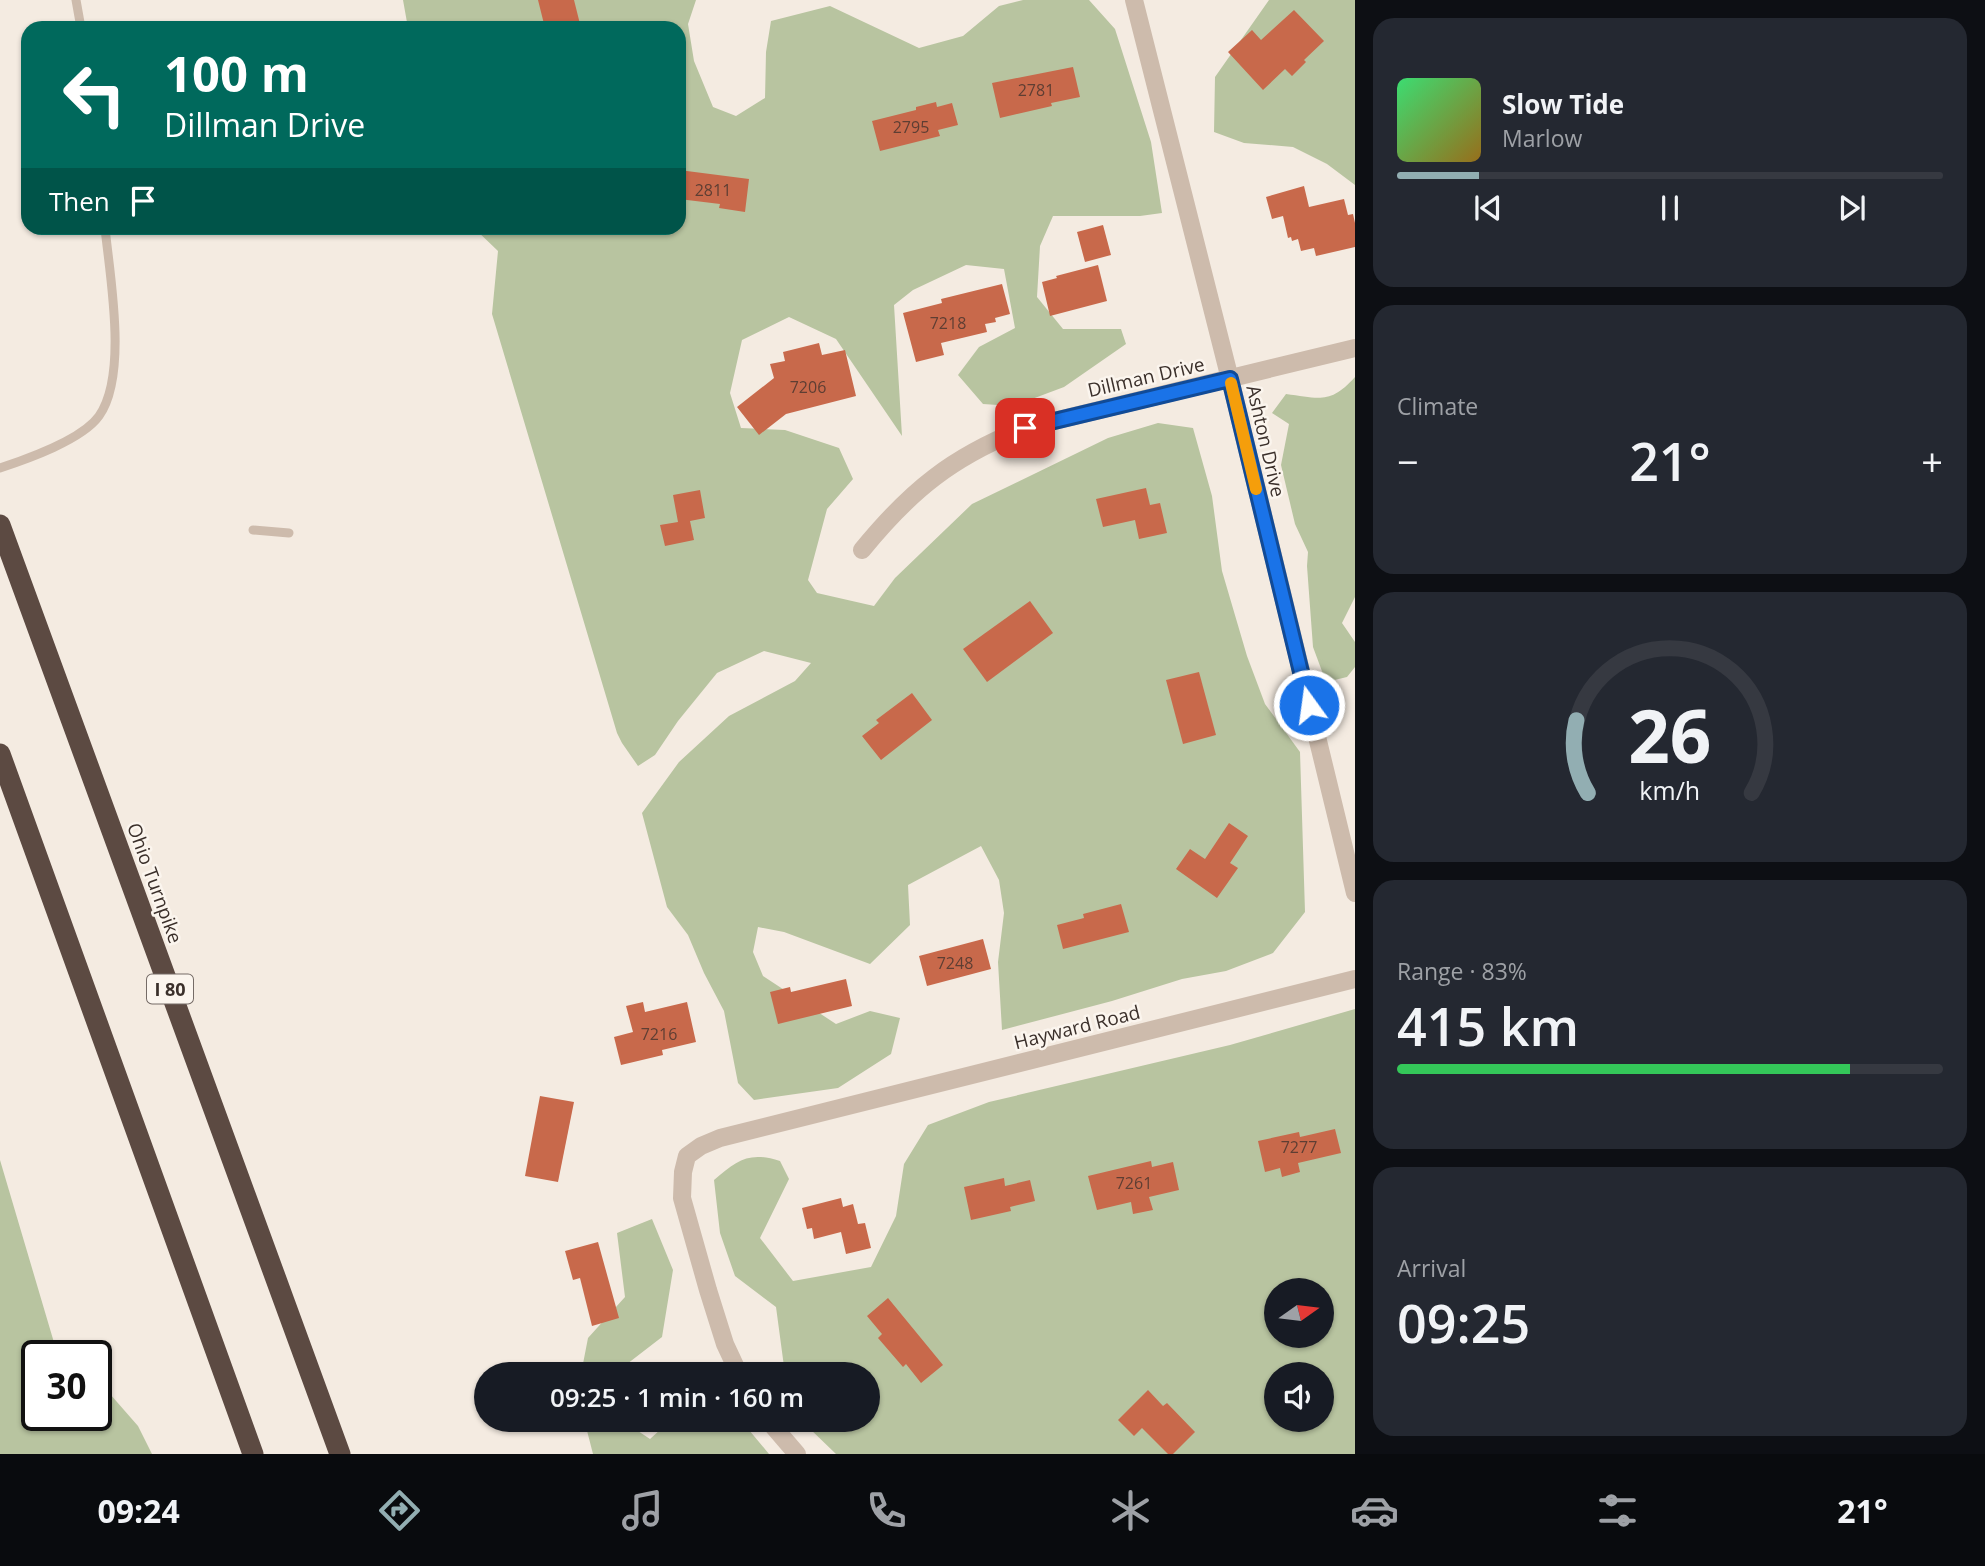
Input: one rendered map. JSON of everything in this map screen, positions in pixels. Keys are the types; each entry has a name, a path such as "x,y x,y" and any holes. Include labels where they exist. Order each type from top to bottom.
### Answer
{"highway":[{"name":"Ohio Turnpike","path":"0,525 340,1454"},
{"path":"0,754 253,1454"}],"street":[{"name":"Ashton Drive","path":"1134,0 1230,379 1355,893"},
{"name":"Dillman Drive","path":"862,550 880,528 937,473 990,442 1025,428 1355,348"},
{"name":"Hayward Road","path":"733,1362 708,1290 682,1198 687,1156 701,1146 720,1138 1355,979"},
{"path":"778,1432 797,1454"}],"lane":[{"path":"76,0 80,21"},
{"path":"0,468 73,437 98,418 110,394 116,356 106,235"},
{"path":"253,530 289,533"}],"green space":[{"path":"403,0 696,0 688,24 694,61 713,107 736,116 765,98 766,52 771,21 830,6 919,48 963,36 999,6 1023,0 1089,0 1115,29 1151,142 1162,213 1140,216 1053,216 1040,246 1037,297 1063,329 1121,329 1126,344 1064,387 1013,406 983,404 958,375 979,347 1015,328 1004,269 966,265 913,290 894,305 902,436 836,339 789,317 742,340 730,393 741,428 785,430 839,448 853,479 827,509 808,580 817,593 874,606 895,578 972,504 1108,438 1158,423 1193,428 1212,496 1222,571 1247,656 1265,704 1300,752 1305,912 1273,953 1226,971 1182,979 1002,1030 998,962 1004,913 999,880 981,846 908,885 910,925 870,964 784,932 758,927 753,952 763,976 836,1024 870,1011 900,1018 891,1054 838,1088 754,1100 738,1083 724,1011 688,935 667,907 642,813 679,762 729,716 795,681 811,663 764,651 717,673 678,721 655,755 638,766 617,733 492,314 498,251 481,235 686,235 686,21 407,21"},
{"path":"1269,0 1355,0 1355,185 1327,164 1293,147 1244,143 1214,132 1215,77"},
{"path":"1355,377 1355,597 1342,623 1355,642 1355,667 1347,677 1326,682 1313,647 1308,552 1295,524 1281,465 1289,424 1272,413 1286,394 1316,398 1331,396"},
{"path":"1355,1009 1355,1454 836,1454 813,1432 880,1432 880,1362 783,1362 776,1307 735,1276 720,1233 714,1180 744,1159 760,1157 780,1161 789,1179 760,1238 793,1281 871,1267 896,1216 904,1164 928,1125 989,1102 1230,1045"},
{"path":"0,1160 53,1340 21,1340 21,1431 112,1431 112,1396 138,1426 152,1454 0,1454"},
{"path":"652,1219 673,1270 662,1337 630,1362 583,1362 588,1338 625,1297 617,1233"},
{"path":"587,1432 640,1432 650,1439 658,1432 751,1432 769,1454 593,1454"}],"building":[{"path":"538,0 574,0 579,21 543,21"},
{"path":"1294,10 1324,41 1292,76 1285,69 1263,90 1228,52 1252,30 1261,40"},
{"path":"1073,67 1080,97 1000,118 992,83"},
{"path":"936,102 937,107 952,103 958,125 938,130 940,136 880,151 872,121"},
{"path":"686,171 749,179 745,212 719,208 720,204 686,200"},
{"path":"1304,186 1309,207 1344,199 1348,215 1353,214 1355,247 1316,256 1314,248 1301,251 1298,239 1292,241 1291,237 1288,238 1283,216 1272,219 1266,197"},
{"path":"1103,225 1111,255 1085,262 1077,232"},
{"path":"1098,265 1107,301 1050,316 1042,282"},
{"path":"1002,284 1010,314 995,318 996,322 985,324 987,332 941,343 944,355 916,362 903,313 942,303 941,299"},
{"path":"819,343 822,355 845,350 856,396 786,414 759,435 737,407 774,378 770,364 785,361 783,352"},
{"path":"1146,488 1150,505 1160,503 1167,533 1139,539 1135,520 1103,527 1096,499"},
{"path":"700,490 705,518 690,521 694,540 665,546 660,525 678,522 673,495"},
{"path":"1030,601 1053,633 987,682 963,649"},
{"path":"1199,672 1216,735 1183,744 1166,680"},
{"path":"912,693 932,720 881,760 862,736 879,723 876,720"},
{"path":"1229,823 1248,836 1230,863 1238,868 1217,898 1176,869 1190,849 1205,859"},
{"path":"1121,904 1129,932 1063,949 1057,925 1084,918 1083,914"},
{"path":"983,939 991,969 927,986 919,956"},
{"path":"846,979 852,1006 778,1024 770,992 790,987 791,992"},
{"path":"643,1002 645,1012 687,1002 696,1042 662,1050 663,1055 621,1065 614,1037 633,1032 626,1006"},
{"path":"540,1096 574,1102 558,1182 525,1176"},
{"path":"1335,1129 1341,1153 1298,1163 1300,1172 1282,1177 1280,1168 1265,1172 1258,1141 1299,1132 1300,1137"},
{"path":"1151,1161 1152,1167 1173,1162 1179,1190 1149,1197 1153,1210 1133,1214 1131,1202 1097,1210 1088,1176"},
{"path":"1004,1178 1005,1186 1030,1180 1035,1201 1010,1207 1011,1211 971,1220 964,1187"},
{"path":"841,1198 843,1207 853,1204 858,1224 865,1223 871,1248 846,1254 841,1232 814,1239 812,1228 807,1229 802,1208"},
{"path":"598,1242 619,1318 592,1326 580,1278 573,1280 565,1251"},
{"path":"888,1298 943,1365 921,1383 906,1364 903,1367 878,1338 882,1334 867,1316"},
{"path":"1148,1390 1163,1406 1167,1403 1195,1432 1173,1454 1168,1454 1142,1428 1134,1436 1118,1420"}],"slow traffic":[{"path":"1231,383 1256,489"}],"route":[{"path":"1025,428 1230,379 1309,705"}]}
